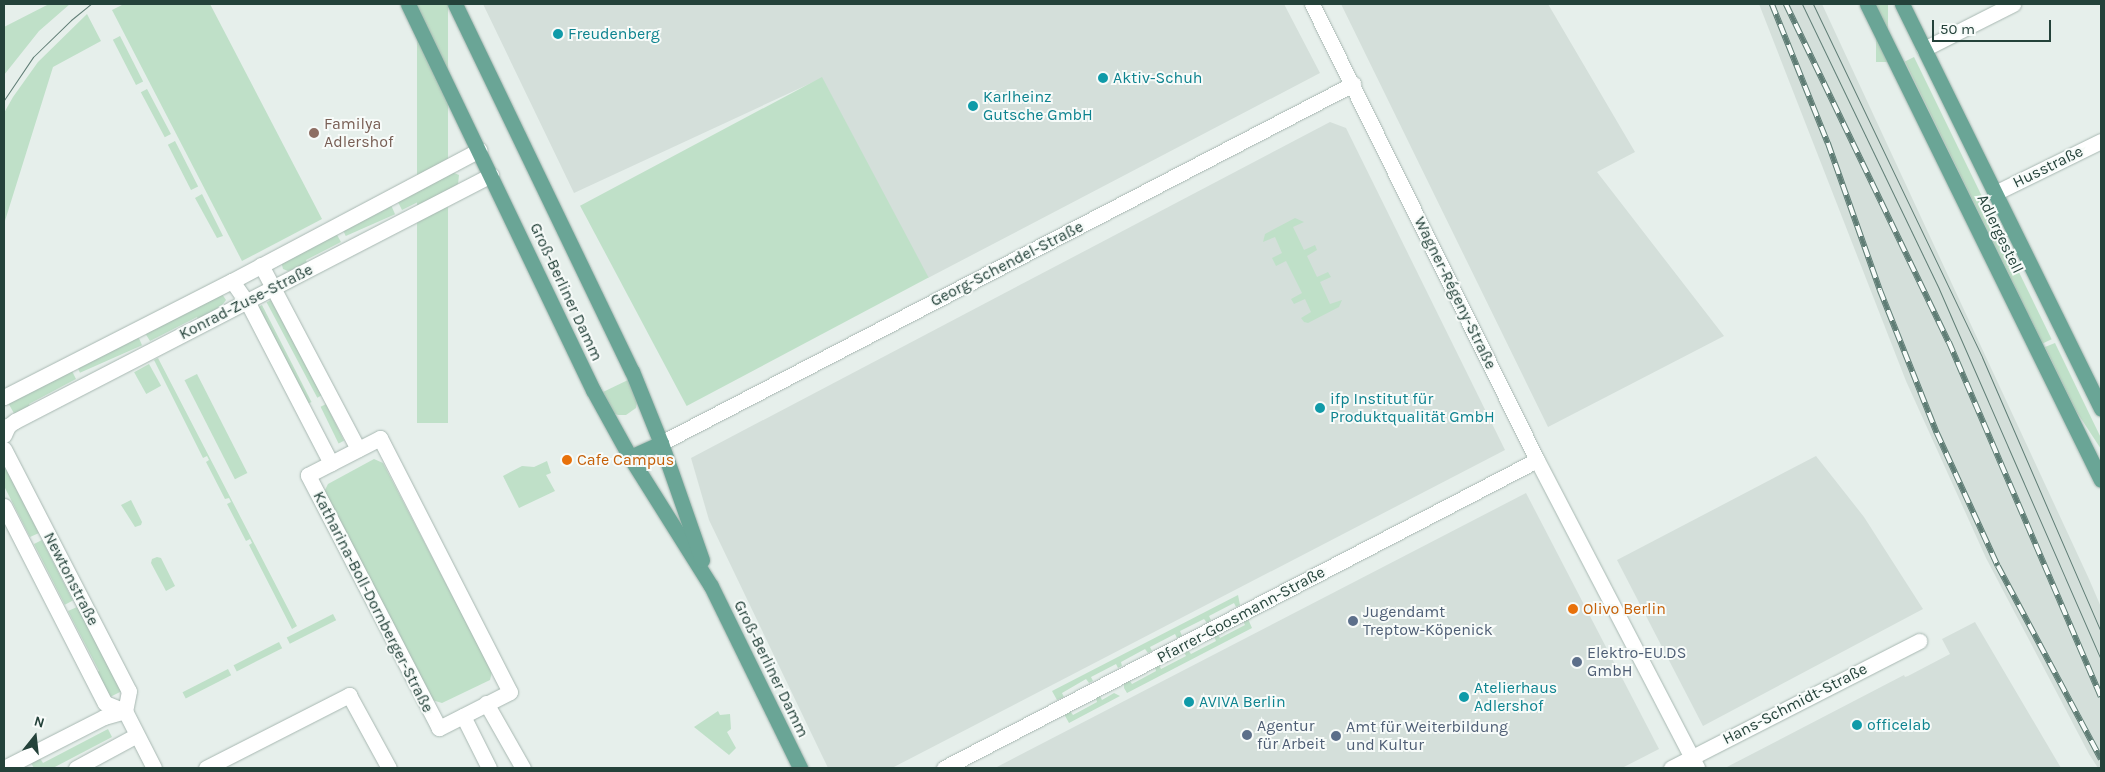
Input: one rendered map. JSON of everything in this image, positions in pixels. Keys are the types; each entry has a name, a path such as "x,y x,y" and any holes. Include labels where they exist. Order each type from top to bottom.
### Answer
{"main road":[{"name":"Groß-Berliner Damm","path":"408,4 593,390 630,457 711,586 800,768"},
{"name":"Groß-Berliner Damm","path":"455,4 632,371 661,443 711,586"},
{"name":"Adlergestell","path":"1867,4 2101,480"},
{"name":"Adlergestell","path":"1902,4 2101,409"},
{"path":"630,457 661,443"}],"street":[{"name":"Wagner-Régeny-Straße","path":"1312,4 1537,460 1694,763"},
{"path":"1924,49 2013,4"},
{"name":"Georg-Schendel-Straße","path":"661,443 1353,84"},
{"name":"Husstraße","path":"1995,193 2101,141"},
{"name":"Konrad-Zuse-Straße","path":"4,397 232,281 479,150"},
{"name":"Konrad-Zuse-Straße","path":"4,434 15,421 247,303 491,175"},
{"path":"261,265 275,288 358,449"},
{"path":"232,281 247,303 331,463"},
{"name":"Katharina-Boll-Dornberger-Straße","path":"380,438 510,692 439,728 308,475 358,449 380,438"},
{"name":"Newtonstraße","path":"4,449 129,691 125,711 105,703 4,506"},
{"name":"Pfarrer-Goosmann-Straße","path":"944,768 1537,460"},
{"name":"Hans-Schmidt-Straße","path":"1671,768 1694,763 1919,641"},
{"path":"206,768 349,695 389,768"},
{"path":"486,703 523,768"},
{"path":"4,768 104,717 125,711 154,768"},
{"path":"463,716 489,768"},
{"path":"76,768 137,735"}],"shaded area":[{"path":"483,4 1284,4 1320,73 928,278 822,78 574,193"},
{"path":"1341,4 1548,4 1635,152 1597,172 1724,336 1548,427"},
{"path":"1759,4 1822,4 2089,579 2101,607 2101,768 2098,768 2089,754 1986,558 1906,381"},
{"path":"1330,122 1346,128 1505,450 892,768 828,768 709,520 691,458"},
{"path":"1816,456 1864,517 1923,609 1703,726 1617,560"},
{"path":"1526,493 1659,749 1622,768 995,768"},
{"path":"1975,622 2061,768 1725,768 1904,675 1905,677 1908,676 1950,654 1942,639"}],"green space":[{"path":"49,4 70,4 39,31 4,75 4,27"},
{"path":"124,4 210,4 322,219 242,261 112,10"},
{"path":"417,4 448,4 448,423 417,423"},
{"path":"1876,4 1888,4 1888,62 1876,62"},
{"path":"87,14 101,41 53,67 4,224 4,113 38,62"},
{"path":"120,36 143,81 136,85 113,40"},
{"path":"1914,57 2052,339 2043,344 1905,61"},
{"path":"822,77 929,277 687,406 580,206"},
{"path":"147,89 171,134 165,137 141,92"},
{"path":"175,141 198,186 191,190 168,145"},
{"path":"452,172 459,175 458,184 440,196 438,192 402,210 398,202 433,184 431,179"},
{"path":"202,194 223,236 217,238 195,198"},
{"path":"391,205 395,214 346,236 342,227"},
{"path":"1295,218 1304,222 1293,227 1304,250 1315,245 1317,250 1307,256 1317,277 1328,272 1331,277 1320,282 1330,304 1342,300 1339,307 1308,323 1304,322 1301,318 1311,312 1305,299 1294,304 1291,299 1302,293 1286,261 1276,266 1272,258 1282,253 1275,237 1263,242 1265,234"},
{"path":"336,233 341,242 306,260 308,265 288,271 283,269 281,261"},
{"path":"222,294 226,300 223,304 199,321 197,317 150,341 145,333"},
{"path":"271,300 322,395 317,398 267,302"},
{"path":"262,305 311,402 306,405 257,308"},
{"path":"138,336 142,345 80,373 76,364"},
{"path":"2055,343 2101,438 2101,449 2076,411 2045,347"},
{"path":"158,358 297,626 292,629 249,545 252,543 250,539 246,541 227,504 231,502 229,498 225,499 206,462 209,460 207,456 203,458 154,360"},
{"path":"149,364 161,386 146,394 134,372"},
{"path":"72,371 76,379 29,404 31,408 15,415 7,401 24,395"},
{"path":"197,374 247,473 235,479 185,380"},
{"path":"628,380 637,402 636,408 626,415 618,415 613,413 603,392"},
{"path":"326,404 344,441 339,443 321,407"},
{"path":"4,458 8,473 39,533 30,537 4,486"},
{"path":"374,459 383,463 492,672 490,680 442,703 432,700 323,494 328,484"},
{"path":"547,461 551,473 546,475 555,491 519,508 503,476 522,466 534,467"},
{"path":"131,500 142,522 141,525 135,527 121,505"},
{"path":"42,540 73,601 65,605 34,544"},
{"path":"161,558 175,586 166,591 151,563 152,559"},
{"path":"1238,595 1240,605 1236,607 1234,603 1209,616 1211,620 1207,623 1204,619 1180,631 1182,636 1177,638 1175,634 1150,647 1152,651 1148,653 1145,649 1121,662 1122,666 1118,668 1116,664 1091,677 1093,681 1089,683 1086,679 1062,693 1064,697 1057,700 1052,691"},
{"path":"77,607 122,691 110,697 95,673 99,671 68,611"},
{"path":"333,614 336,620 290,644 287,638"},
{"path":"1248,619 1252,628 1127,693 1124,688 1124,683 1129,680 1132,684 1156,671 1155,667 1159,665 1161,669 1186,656 1184,652 1188,650 1191,654 1216,641 1214,636 1218,634 1220,638 1245,625 1243,621"},
{"path":"279,642 282,648 237,671 234,665"},
{"path":"228,669 231,675 186,698 183,692"},
{"path":"1114,693 1120,696 1069,723 1064,714 1070,711 1073,715 1097,702 1096,698 1100,696 1102,700"},
{"path":"718,711 720,715 730,714 731,729 727,732 736,748 729,755 694,727"},
{"path":"108,729 112,737 53,768 34,768 29,760 38,755 43,763"}],"tram line":[{"path":"4,100 33,57 71,20 91,4"},
{"path":"1802,4 1939,289 2101,659"},
{"path":"1813,4 1982,357 2101,632"}],"railway":[{"path":"1772,4 1828,143 1880,290 1937,433 1998,566 2101,759"},
{"path":"1786,4 1949,342 2101,697"}],"place":[{"name":"Freudenberg","path":"558,34"},
{"name":"Aktiv-Schuh","path":"1103,78"},
{"name":"Karlheinz Gutsche GmbH","path":"973,106"},
{"name":"Familya Adlershof","path":"314,133"},
{"name":"ifp Institut für Produktqualität GmbH","path":"1320,408"},
{"name":"Cafe Campus","path":"567,460"},
{"name":"Olivo Berlin","path":"1573,609"},
{"name":"Jugendamt Treptow-Köpenick","path":"1353,621"},
{"name":"Elektro-EU.DS GmbH","path":"1577,662"},
{"name":"Atelierhaus Adlershof","path":"1464,697"},
{"name":"AVIVA Berlin","path":"1189,702"},
{"name":"officelab","path":"1857,725"},
{"name":"Agentur für Arbeit","path":"1247,735"},
{"name":"Amt für Weiterbildung und Kultur","path":"1336,736"}]}
